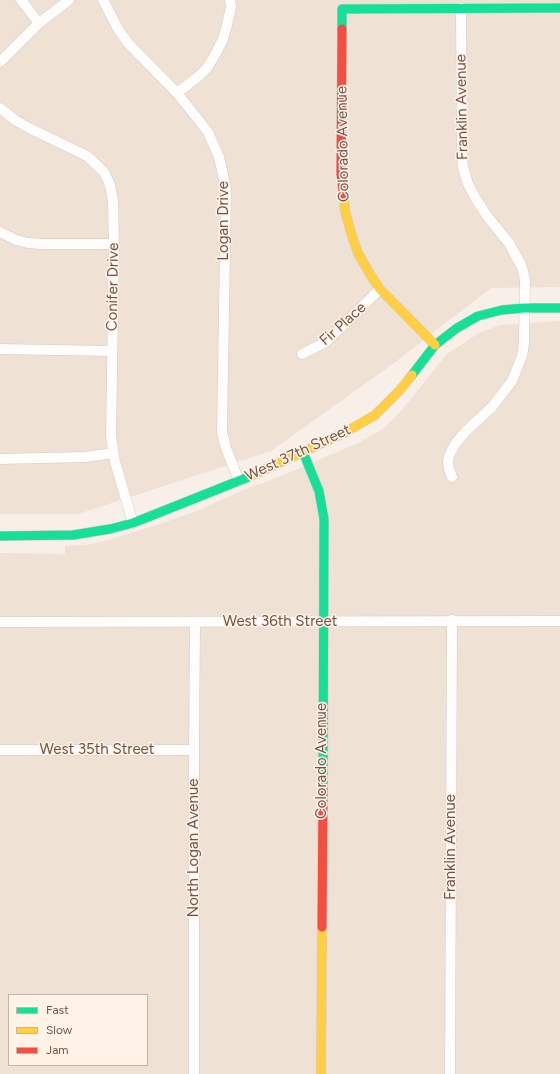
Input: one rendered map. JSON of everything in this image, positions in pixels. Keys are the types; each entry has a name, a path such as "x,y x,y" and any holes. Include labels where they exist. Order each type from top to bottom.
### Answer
{"street":[{"path":"21,0 40,22"},
{"path":"0,62 40,22 69,0"},
{"path":"177,93 207,68 216,53 228,25 231,7 230,0"},
{"name":"Logan Drive","path":"103,1 118,29 128,43 177,93 208,132 219,157 224,174 226,188 222,432 226,448 239,481"},
{"path":"461,8 560,8"},
{"name":"Colorado Avenue","path":"435,345 380,289 358,253 352,236 344,203 341,174 342,9 461,8"},
{"name":"Franklin Avenue","path":"452,477 448,469 448,463 449,456 455,444 502,395 512,381 518,370 524,343 525,280 522,267 509,243 476,199 468,184 463,167 461,8"},
{"name":"Conifer Drive","path":"0,108 15,120 29,128 87,156 104,172 112,192 114,244 111,351 111,436 113,453 133,523"},
{"path":"0,232 16,240 28,243 114,244"},
{"name":"Fir Place","path":"302,354 326,342 380,289"},
{"name":"West 37th Street","path":"0,536 73,535 110,529 133,523 239,481 344,433 375,415 400,390 435,345 457,328 478,316 502,310 524,308 560,308"},
{"path":"0,349 111,351"},
{"name":"Colorado Avenue","path":"303,452 319,491 324,519 321,1074"},
{"path":"0,459 84,458 113,453"},
{"name":"Franklin Avenue","path":"450,1074 452,620"},
{"name":"West 36th Street","path":"0,622 560,621"},
{"name":"North Logan Avenue","path":"194,1074 195,622"},
{"name":"West 35th Street","path":"0,750 194,750"}],"shaded area":[{"path":"0,0 560,0 560,287 491,288 394,363 271,451 78,514 0,514"},
{"path":"560,321 560,1074 0,1074 0,553 65,554 65,546 86,545 109,540 163,523 199,510 358,443 383,429 401,411 447,354 479,333 500,325"}],"traffic: fast":[{"path":"342,29 342,9 560,8"},
{"path":"412,375 435,345 457,328 478,316 502,310 524,308 560,308"},
{"path":"303,452 319,491 324,519 323,791"},
{"path":"0,536 73,535 110,529 133,523 251,476"}],"traffic: slow":[{"path":"344,198 345,211 352,236 358,253 370,274 380,289 435,345"},
{"path":"251,476 344,433 375,415 400,390 412,375"},
{"path":"321,1074 322,927"}],"traffic: jam":[{"path":"342,29 341,174 344,198"},
{"path":"322,927 323,791"}]}
